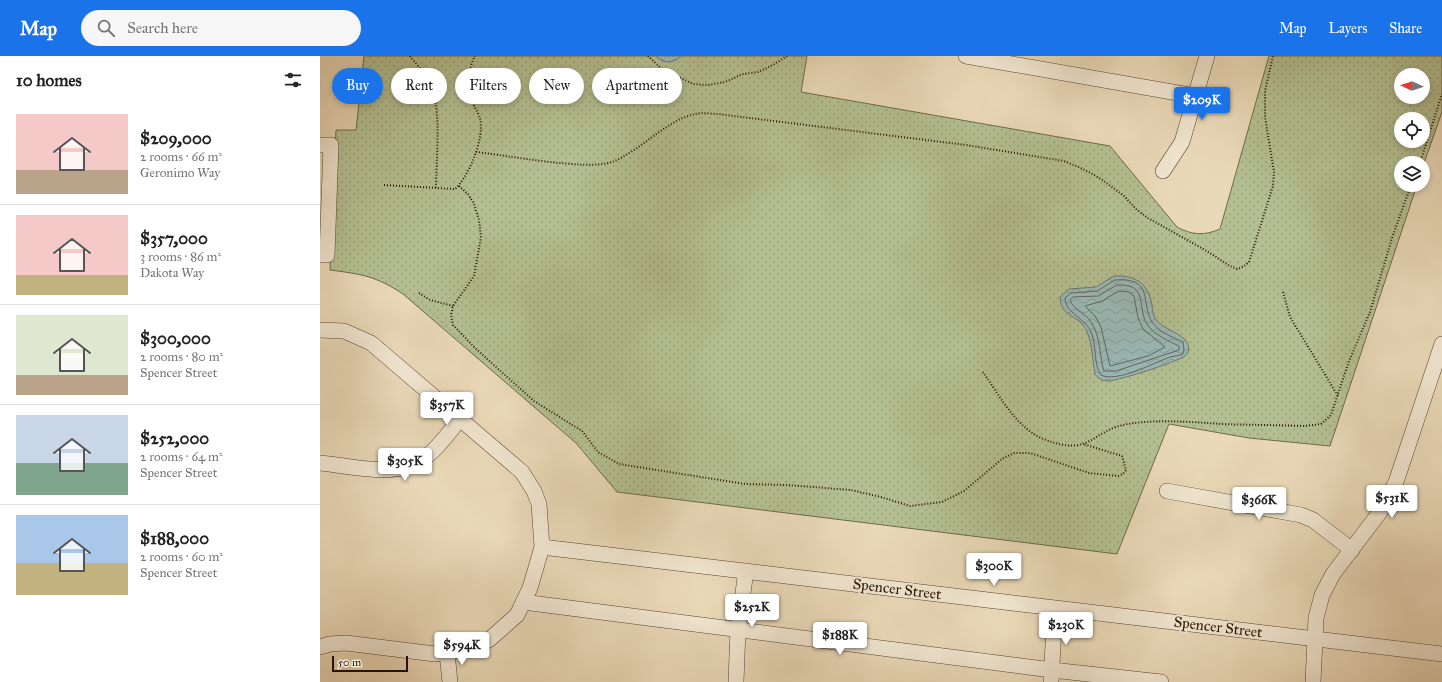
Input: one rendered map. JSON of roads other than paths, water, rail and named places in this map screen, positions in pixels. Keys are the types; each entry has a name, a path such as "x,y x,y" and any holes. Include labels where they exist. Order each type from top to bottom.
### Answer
{"street":[{"path":"966,56 1021,61 1195,96"},
{"path":"1163,170 1182,142 1207,56"},
{"path":"320,145 331,145 327,255 320,255"},
{"path":"320,330 344,331 371,343 522,472 534,491 539,504 542,547 530,588 517,615 490,640 474,648 435,654 346,643 330,644 320,647"},
{"path":"1313,682 1316,618 1322,595 1333,574 1380,512 1396,482 1442,344"},
{"path":"320,463 394,471 409,467 427,456 460,419"},
{"path":"1167,491 1301,515 1313,520 1352,550"},
{"name":"Spencer Street","path":"542,547 1442,654"},
{"path":"736,682 738,629 746,571"},
{"path":"523,602 738,629 1052,676 1161,682"},
{"path":"1052,676 1055,608"},
{"path":"447,653 450,682"}],"water":[{"path":"656,56 681,56 672,62 665,62"},
{"path":"1114,276 1134,279 1144,286 1148,291 1155,318 1162,325 1184,339 1189,348 1187,354 1175,361 1114,380 1108,381 1100,379 1095,374 1089,336 1083,325 1065,311 1060,297 1069,289 1096,287"}]}
